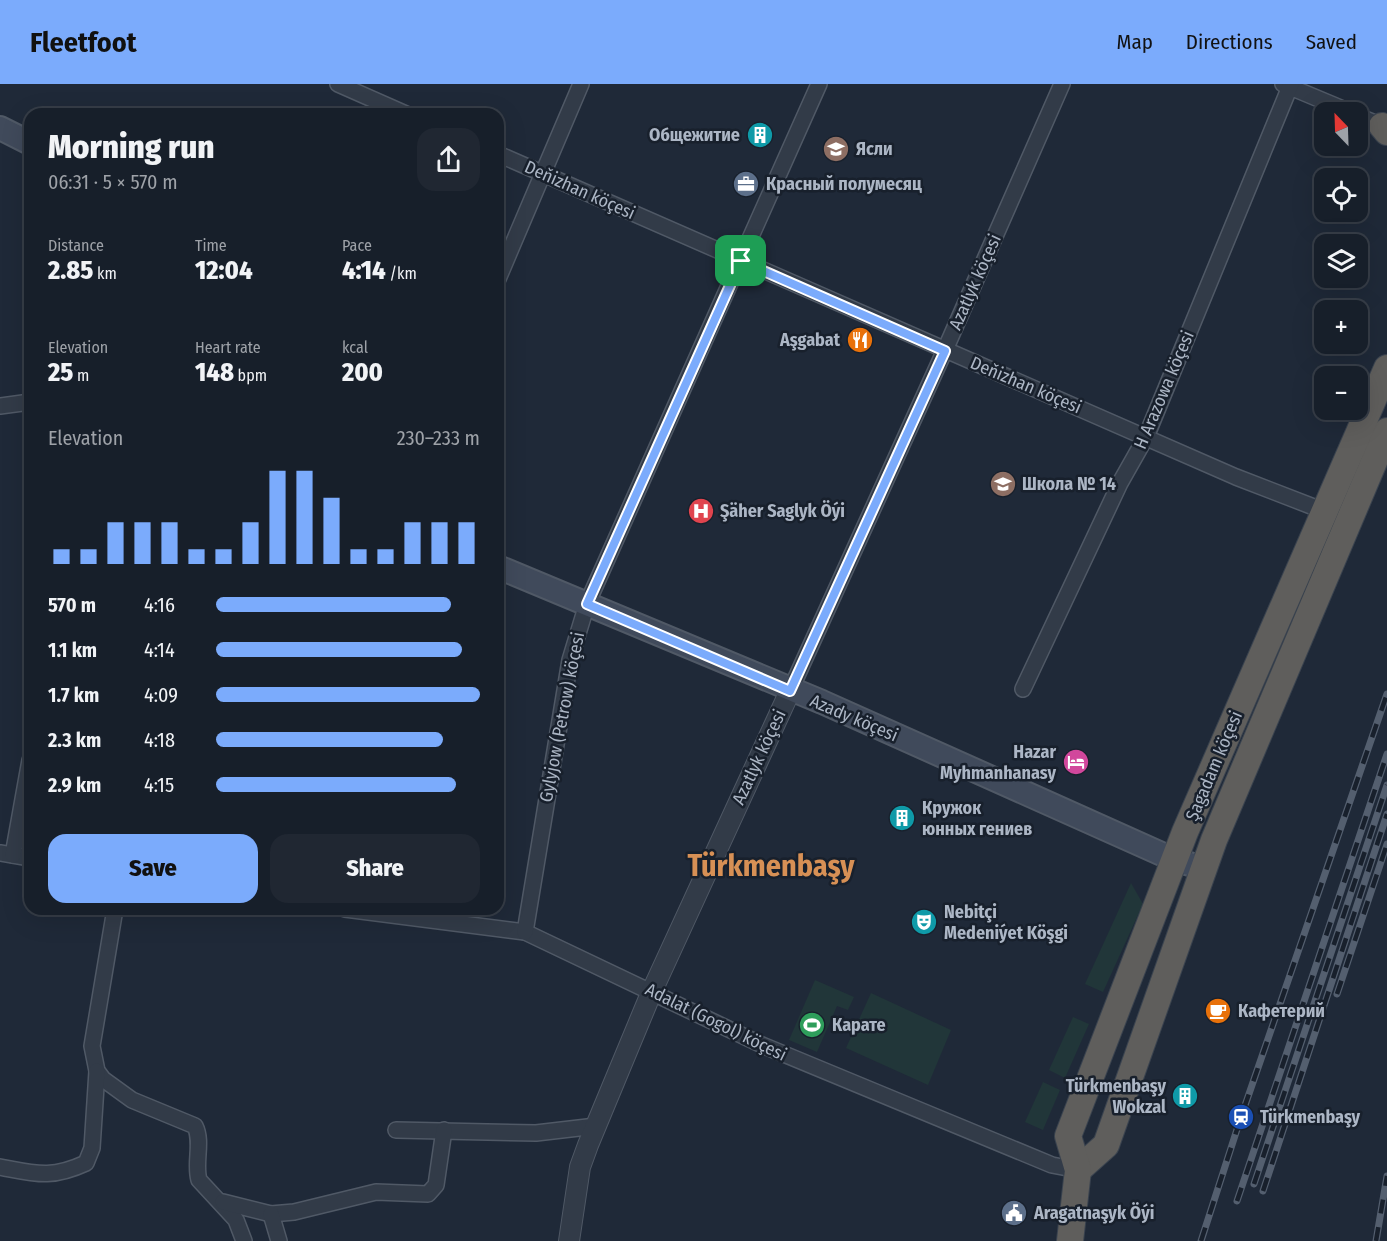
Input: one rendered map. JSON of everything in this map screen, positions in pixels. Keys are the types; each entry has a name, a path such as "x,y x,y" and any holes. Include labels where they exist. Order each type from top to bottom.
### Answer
{"highway":[{"name":"Şagadam köçesi","path":"1070,1241 1078,1170 1068,1136 1175,860 1387,368"},
{"name":"Şagadam köçesi","path":"1078,1170 1106,1145 1204,868 1286,663 1387,431"}],"main road":[{"path":"0,128 24,139"},
{"name":"Azady köçesi","path":"504,569 790,691 1175,860 1204,868"}],"street":[{"path":"338,84 392,108"},
{"path":"504,265 581,84"},
{"name":"Gylyjow (Petrow) köçesi","path":"525,932 570,660 587,604 819,84"},
{"name":"Azatlyk köçesi","path":"569,1241 580,1167 652,991 945,351 1062,84"},
{"path":"1288,85 1327,102"},
{"name":"H Arazowa köçesi","path":"1023,689 1120,483 1146,437 1288,85"},
{"path":"1368,120 1386,128"},
{"name":"Deňizhan köçesi","path":"504,157 945,351 1324,511"},
{"path":"0,406 24,403"},
{"path":"24,784 6,854 24,857"},
{"path":"0,1167 32,1173 62,1174 86,1163 92,1148 97,1071 92,1046 114,915"},
{"name":"Adalat (Gogol) köçesi","path":"392,915 525,932 801,1062 1052,1165 1078,1170"},
{"path":"97,1071 103,1079 132,1100 195,1126 198,1132 197,1171 199,1180 223,1202 236,1220 244,1241"},
{"path":"396,1130 536,1133 596,1126"},
{"path":"223,1202 271,1214 294,1212 376,1192 428,1194 436,1185 444,1130"},
{"path":"271,1214 279,1241"}],"green space":[{"path":"1131,883 1143,904 1103,992 1085,984"},
{"name":"Карате","path":"815,980 854,997 848,1010 837,1006 817,1052 789,1040"},
{"path":"871,993 951,1030 928,1085 846,1048"},
{"path":"1073,1017 1089,1024 1065,1078 1049,1070"},
{"path":"1043,1082 1060,1090 1043,1130 1025,1122"}],"railway":[{"path":"1201,1241 1241,1117 1387,694"},
{"path":"1237,1201 1387,754"},
{"path":"1254,1184 1387,785"},
{"path":"1263,1191 1387,814"},
{"path":"1337,994 1387,844"},
{"path":"1376,1241 1387,1176"}],"place":[{"name":"Общежитие","path":"760,135"},
{"name":"Ясли","path":"836,149"},
{"name":"Красный полумесяц","path":"746,184"},
{"name":"Aşgabat","path":"860,340"},
{"name":"Школа № 14","path":"1003,484"},
{"name":"Şäher Saglyk Öýi","path":"701,511"},
{"name":"Hazar Myhmanhanasy","path":"1076,762"},
{"name":"Кружок юнных гениев","path":"902,818"},
{"name":"Nebitçi Medeniýet Köşgi","path":"924,922"},
{"name":"Кафетерий","path":"1218,1011"},
{"name":"Карате","path":"812,1025"},
{"name":"Türkmenbaşy Wokzal","path":"1185,1096"},
{"name":"Türkmenbaşy","path":"1241,1117"},
{"name":"Aragatnaşyk Öýi","path":"1014,1213"}],"district":[{"name":"Türkmenbaşy","path":"771,866"}],"route":[{"path":"741,261 945,351 790,691 587,604 741,261"}]}
